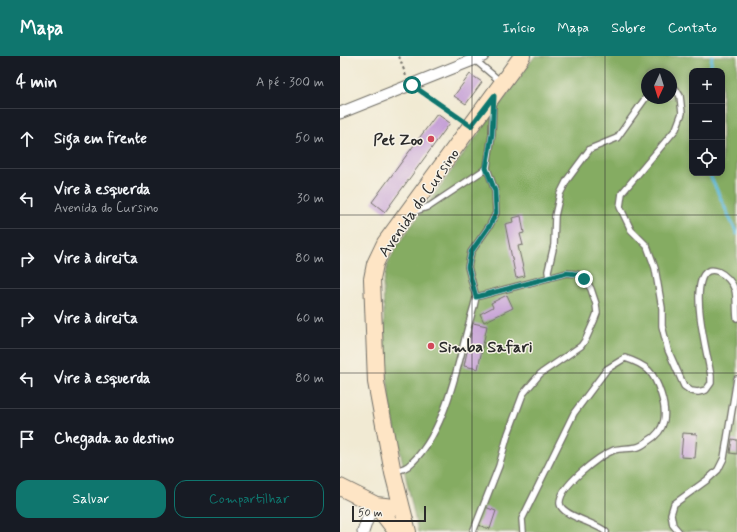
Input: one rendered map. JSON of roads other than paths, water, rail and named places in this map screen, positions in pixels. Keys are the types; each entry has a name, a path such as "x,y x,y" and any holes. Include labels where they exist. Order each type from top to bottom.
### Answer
{"main road":[{"name":"Avenida do Cursino","path":"408,532 393,473 376,382 372,279 375,264 385,243 522,56"},
{"path":"340,488 375,504 402,508"},
{"path":"375,504 397,532"}],"street":[{"path":"340,113 412,85 477,57"},
{"path":"363,532 375,504"}],"lane":[{"path":"393,473 407,466 424,448 438,425 449,395 476,297 468,267 471,252 490,225 496,213 495,191 486,168 498,90 477,57"},
{"path":"677,91 680,96 682,113 676,129 622,193 620,207 631,230 647,246 655,268 662,308 662,326 668,350 684,386 691,391 698,392 706,390 711,383 712,376 703,331 698,294 703,276 708,271 714,270 722,273 730,279 735,291 737,318"},
{"path":"549,278 548,271 554,245 556,216 560,194 567,180 590,148 617,138 641,104"},
{"path":"406,215 430,206 486,168"},
{"path":"473,532 499,466 508,434 523,394 540,374 581,346 586,339 597,314 596,304 591,289 584,279 577,274 567,273 476,297"},
{"path":"523,532 522,519 574,413 607,369 625,358 641,363 654,375 666,414 664,426 653,438 639,447 615,450 595,462 567,487 560,504 563,510 606,532"},
{"path":"679,532 673,525 671,514 674,504 718,470 724,458 737,378"}],"waterway":[{"path":"710,68 712,56"},
{"path":"710,176 737,234"}],"place":[{"name":"Pet Zoo","path":"431,139"},
{"name":"Simba Safari","path":"431,346"}]}
